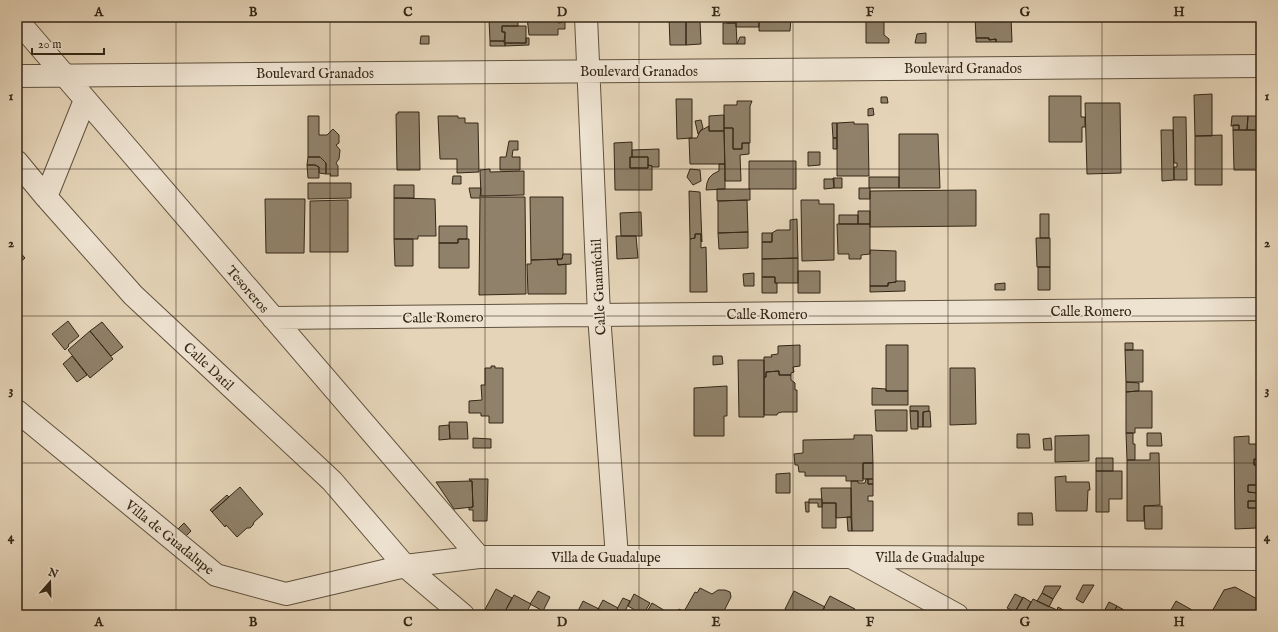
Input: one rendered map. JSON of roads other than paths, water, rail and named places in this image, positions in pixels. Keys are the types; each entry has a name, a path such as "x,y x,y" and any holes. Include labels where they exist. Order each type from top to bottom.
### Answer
{"street":[{"name":"Calle Guamúchil","path":"586,17 599,315 617,557"},
{"name":"Tesoreros","path":"17,20 479,557"},
{"name":"Boulevard Granados","path":"17,76 1261,66"},
{"path":"46,197 85,100"},
{"name":"Calle Datil","path":"17,162 133,295 332,481 405,566 463,615"},
{"name":"Calle Romero","path":"273,318 1261,309"},
{"name":"Villa de Guadalupe","path":"17,411 216,575 286,594 405,566 479,557 1261,558"},
{"path":"851,557 957,615"}]}
